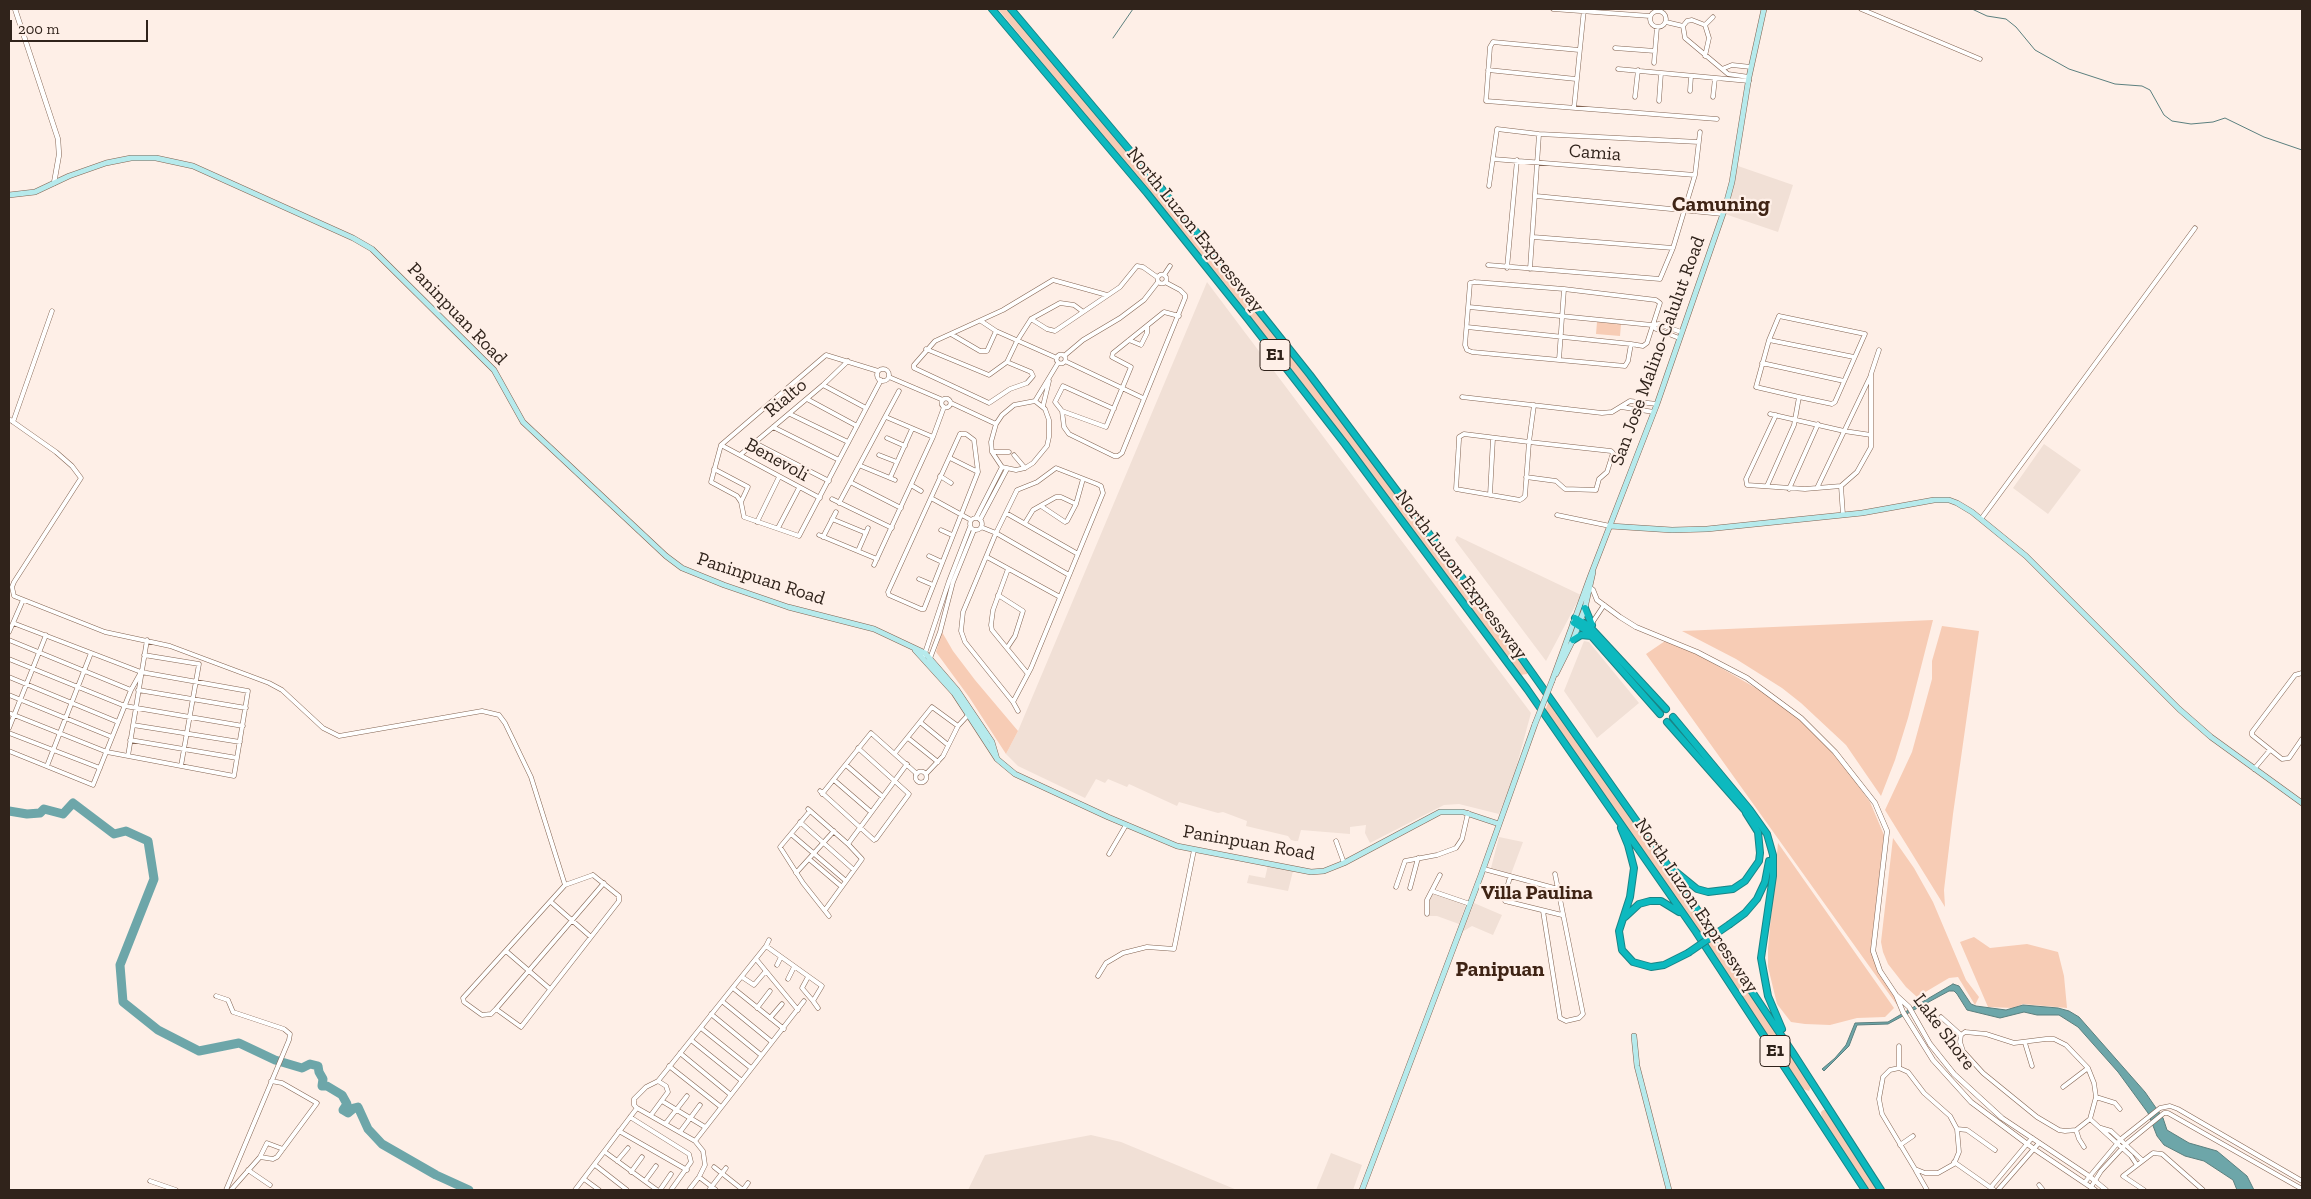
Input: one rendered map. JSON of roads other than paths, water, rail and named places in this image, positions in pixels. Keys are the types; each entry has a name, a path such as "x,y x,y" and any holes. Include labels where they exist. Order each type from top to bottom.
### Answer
{"highway":[{"name":"North Luzon Expressway","path":"992,9 1147,193 1345,444 1527,689 1696,932 1865,1190"},
{"name":"North Luzon Expressway","path":"1011,9 1158,184 1310,375 1511,643 1662,857 1793,1053 1881,1190"},
{"path":"1585,608 1595,636 1660,714"},
{"path":"1577,622 1595,636 1666,709"},
{"path":"1573,640 1581,635 1595,636"},
{"path":"1673,717 1759,821 1767,834 1773,866 1762,945 1762,969 1772,1008 1793,1053"},
{"path":"1667,722 1765,836"},
{"path":"1614,813 1628,845 1634,868 1630,897 1620,926 1619,938 1622,950 1638,964 1658,966 1688,953 1730,924 1751,906 1765,882 1769,855 1765,836 1759,821"},
{"path":"1662,857 1686,882 1697,889 1708,892 1733,889 1745,881 1759,861 1758,832 1746,813"},
{"path":"1620,926 1633,908 1644,902 1656,900 1671,906 1696,932"}],"main road":[{"name":"San Jose Malino-Calulut Road","path":"1588,587 1657,404 1723,214 1732,182 1751,67 1764,9"},
{"name":"Paninpuan Road","path":"9,195 35,192 106,163 131,158 163,159 192,166 353,238 372,249 494,370 522,422 666,556 682,568 724,586 788,607 874,629 912,647 929,660 970,713 997,759 1015,774 1166,842 1194,850 1300,872 1324,871 1344,863 1434,814 1450,811 1468,813 1499,824"},
{"path":"1610,526 1689,530 1843,515 1941,500 1958,503 1981,519 2048,577 2116,648 2179,709 2254,769 2302,803"},
{"path":"1362,1190 1484,869 1552,681 1577,622 1585,608 1588,587"},
{"path":"1552,681 1573,640 1588,587"},
{"path":"1634,1036 1637,1066 1669,1190"}],"street":[{"path":"15,9 58,139 60,155 54,183"},
{"path":"1553,9 1650,16 1658,10 1664,14 1666,22"},
{"path":"1861,9 1980,59"},
{"path":"1574,108 1584,10"},
{"path":"1650,16 1650,22 1657,27"},
{"path":"1705,26 1713,17"},
{"path":"1705,56 1709,38 1705,26 1692,20 1687,21 1683,26 1685,38 1705,56 1728,74 1749,79"},
{"path":"1657,27 1666,22"},
{"path":"1666,22 1683,26"},
{"path":"1654,63 1657,27"},
{"path":"1579,50 1496,41 1491,44 1486,101 1717,119"},
{"path":"1615,48 1655,51"},
{"path":"1722,69 1732,65 1751,67"},
{"path":"1618,69 1716,78 1749,79"},
{"path":"1488,70 1576,80"},
{"path":"1635,97 1638,70"},
{"path":"1659,101 1661,73"},
{"path":"1690,76 1690,91"},
{"path":"1713,97 1716,78"},
{"path":"1489,186 1498,129 1540,134 1699,142"},
{"path":"1488,265 1657,280 1661,277 1673,248 1685,209 1695,174 1700,132"},
{"path":"1530,269 1540,134"},
{"name":"Camia","path":"1494,160 1517,160 1695,174"},
{"path":"1507,268 1517,160"},
{"path":"1536,196 1723,214"},
{"path":"1981,519 2195,228"},
{"path":"1533,237 1673,248"},
{"path":"1031,319 1047,329 1055,331 1123,284 1137,266 1145,268 1157,277 1158,282 1144,300 1120,318 1083,340 1064,356 1060,355 1056,358"},
{"path":"1157,277 1164,275 1170,266"},
{"path":"1164,275 1166,277 1165,282"},
{"path":"1007,362 1031,372 1033,376 1028,383 1010,389 990,404 916,371 914,365 934,341 1003,310 1055,279 1107,295"},
{"path":"1056,402 1062,411 1064,427 1069,434 1118,456 1124,448 1143,398 1179,316 1185,295 1165,282 1158,282"},
{"path":"1467,327 1560,338 1645,345 1660,305 1658,301 1564,289 1473,282 1470,284 1465,345 1468,351 1625,366 1631,344"},
{"path":"1558,360 1564,289"},
{"path":"926,349 986,375 1007,362 1017,341 1031,319 1060,303 1074,305 1082,311"},
{"path":"1469,307 1652,326 1667,333 1680,335"},
{"path":"14,422 52,311"},
{"path":"1062,411 1105,428 1131,366 1112,357 1112,355 1166,311 1179,316"},
{"path":"1779,316 1865,334 1854,357 1835,402 1832,404 1756,386 1769,340 1779,316"},
{"path":"981,321 996,331 1056,358 1058,363 1035,401"},
{"path":"1652,326 1659,324 1668,327 1680,335"},
{"path":"1129,340 1141,344 1147,333 1147,326"},
{"path":"1667,333 1668,327"},
{"path":"951,334 984,352 996,331"},
{"path":"1769,340 1854,357"},
{"path":"1817,488 1871,374 1879,350"},
{"path":"881,380 820,498 798,536 744,517 741,502 737,496 711,482 721,445 826,355 878,371 885,369 889,377"},
{"path":"1064,356 1065,362"},
{"name":"Rialto","path":"740,456 824,385 848,361"},
{"path":"1058,363 1065,362 1143,398"},
{"path":"1762,362 1844,381"},
{"path":"878,371 877,376 881,380"},
{"path":"1776,415 1745,483 1747,485 1789,489 1841,486 1857,472 1871,447 1871,374"},
{"path":"881,380 886,380 889,377"},
{"path":"889,377 943,400 949,399 951,404 996,424"},
{"path":"1049,380 1043,404 1049,420 1048,441 1042,454 1033,463 1024,468 1007,469 1002,467 992,452 991,442 996,424 1002,414 1014,405 1035,401 1043,404 1056,402"},
{"path":"824,385 866,408"},
{"path":"1056,402 1063,386 1114,409"},
{"path":"840,503 899,391"},
{"path":"1462,397 1602,413 1612,412 1630,401 1657,404"},
{"path":"1767,486 1795,420 1799,397"},
{"path":"806,399 857,426"},
{"path":"874,565 933,437 944,407 943,400"},
{"path":"1642,410 1643,402"},
{"path":"944,407 948,407 951,404"},
{"path":"1526,478 1556,481 1565,489 1596,490 1599,479 1607,472 1613,453 1529,442 1493,438 1464,434 1459,437 1455,483 1457,490 1522,500 1525,496 1526,478 1529,442 1534,405"},
{"path":"1621,407 1654,412"},
{"path":"790,414 848,442"},
{"path":"1770,414 1871,436"},
{"path":"886,417 933,437"},
{"path":"9,419 56,452 72,466 81,478 14,582 12,587 14,596 105,632 147,640 193,653 269,682 282,690 323,728 339,736 482,711 499,715 505,723 531,777 565,885"},
{"path":"1789,489 1818,424"},
{"path":"773,427 839,460"},
{"path":"890,478 912,429"},
{"path":"960,434 970,435 974,440 978,472 924,609 921,609 889,595 892,583 950,458 960,434"},
{"path":"887,438 905,446"},
{"path":"1490,495 1493,438"},
{"path":"755,443 829,481"},
{"name":"Benevoli","path":"721,445 820,498"},
{"path":"992,452 1009,452"},
{"path":"879,455 897,462"},
{"path":"1014,455 1024,468"},
{"path":"950,458 978,472"},
{"path":"861,466 895,480"},
{"path":"976,519 1002,467"},
{"path":"1014,702 1028,674 1103,493 1101,486 1056,468 1053,468 1037,482 1017,490 996,533 963,612 961,631 965,642 1014,702 1018,711"},
{"path":"714,469 748,487 741,502"},
{"path":"924,655 970,527 1007,469"},
{"path":"940,476 951,483"},
{"path":"757,522 780,477"},
{"path":"1041,506 1065,522 1076,504 1083,480"},
{"path":"852,483 901,508"},
{"path":"911,485 921,491"},
{"path":"1841,486 1843,515"},
{"path":"778,528 799,488"},
{"path":"1025,523 1033,510 1056,497 1076,504"},
{"path":"931,498 976,519 981,527 996,533 1069,575"},
{"path":"832,499 892,528"},
{"path":"836,512 821,536 877,559"},
{"path":"1006,513 1078,554"},
{"path":"1557,515 1610,526"},
{"path":"832,520 866,533"},
{"path":"970,527 974,530"},
{"path":"929,660 953,582 974,530 981,527"},
{"path":"858,551 868,528"},
{"path":"941,530 952,535"},
{"path":"930,556 942,562"},
{"path":"987,557 1060,597"},
{"path":"1008,569 998,595 990,626 1028,674"},
{"path":"918,579 933,585"},
{"path":"1588,587 1597,600 1636,627 1697,652 1747,678 1776,698 1818,733 1857,779 1878,808 1887,831 1873,951 1880,971 1896,995"},
{"path":"998,595 1023,611 1015,636 1006,648"},
{"path":"9,632 23,600"},
{"path":"1592,625 1596,614 1604,605"},
{"path":"940,610 945,612"},
{"path":"9,713 107,752 234,776 248,690 141,672 13,623"},
{"path":"9,728 46,635"},
{"path":"9,640 131,690"},
{"path":"128,756 147,640"},
{"path":"930,640 936,642"},
{"path":"47,766 91,653"},
{"path":"144,655 199,664 182,766"},
{"path":"9,659 125,706 243,726"},
{"path":"9,751 93,785 131,690 141,672"},
{"path":"2302,673 2295,675 2252,732 2252,735 2270,750 2286,760 2302,739"},
{"path":"9,677 118,722"},
{"path":"138,690 246,708"},
{"path":"9,695 112,737"},
{"path":"895,753 934,707 958,726"},
{"path":"858,748 908,792 909,796 874,840 821,792 834,780 858,748 870,733 917,774 916,778 920,783 926,781 926,774 938,762 958,726 970,713"},
{"path":"920,722 948,745"},
{"path":"133,725 240,742"},
{"path":"9,733 100,768"},
{"path":"908,738 938,762"},
{"path":"130,740 237,758"},
{"path":"2254,769 2270,750"},
{"path":"848,844 907,764"},
{"path":"846,765 883,797"},
{"path":"917,774 922,772 926,774"},
{"path":"834,780 871,812"},
{"path":"825,910 862,858 809,810 791,834 778,845 796,873 829,916"},
{"path":"1396,887 1403,863 1437,855 1456,848 1462,839 1468,813"},
{"path":"800,822 854,870"},
{"path":"1109,854 1126,825"},
{"path":"796,873 834,831"},
{"path":"791,834 846,881"},
{"path":"1336,842 1344,863"},
{"path":"1098,976 1106,963 1123,954 1147,947 1174,949 1194,850"},
{"path":"1410,888 1418,858"},
{"path":"809,860 842,887"},
{"path":"1484,869 1558,889"},
{"path":"1543,911 1560,1018 1566,1021 1579,1018 1583,1014 1555,874"},
{"path":"496,1009 520,1027 619,901 619,896 604,883 594,875 565,885 463,1000 482,1015 491,1014 604,883"},
{"path":"1427,914 1426,904 1440,875"},
{"path":"1510,877 1505,895 1506,901 1562,915"},
{"path":"1432,892 1470,904"},
{"path":"551,902 591,937"},
{"path":"689,1190 705,1165 703,1151 695,1141 637,1108 634,1105 634,1099 646,1088 658,1081 711,1014 723,1002 769,940"},
{"path":"766,946 822,986"},
{"path":"506,951 550,989"},
{"path":"777,965 780,957"},
{"path":"756,959 798,1010"},
{"path":"788,978 794,967"},
{"path":"742,977 754,985 765,972"},
{"path":"808,977 802,988 818,1008"},
{"path":"813,1001 826,980"},
{"path":"733,988 784,1029"},
{"path":"757,1008 770,991"},
{"name":"Lake Shore","path":"1896,995 1909,1007 1930,1044 1954,1074 2002,1118 2089,1176 2106,1190"},
{"name":"Lake Shore","path":"1896,995 1903,1012 1934,1060 1972,1102 2028,1145 2093,1188 2096,1181 2122,1148 2166,1113"},
{"path":"216,996 228,1000 233,1012 288,1030 289,1040 226,1190"},
{"path":"695,1141 804,1001"},
{"path":"723,1002 772,1042"},
{"path":"770,1018 782,1004"},
{"path":"711,1014 761,1055"},
{"path":"1941,1017 1961,1035"},
{"path":"701,1028 752,1068"},
{"path":"1971,1032 2011,1042 2025,1043 2046,1039 2066,1045 2088,1068 2094,1083 2096,1097 2090,1119 2076,1130 2059,1130 2011,1098 1983,1073 1960,1046 1961,1035 1971,1032"},
{"path":"691,1040 742,1081"},
{"path":"2025,1043 2032,1066"},
{"path":"1899,1046 1899,1068"},
{"path":"680,1053 731,1095"},
{"path":"669,1066 721,1107"},
{"path":"1915,1169 1925,1173 1938,1174 1954,1162 1959,1152 1957,1129 1950,1116 1924,1093 1908,1072 1899,1068 1890,1070 1883,1078 1880,1099 1885,1120 1927,1190"},
{"path":"2063,1087 2088,1068"},
{"path":"260,1158 276,1159 317,1103 282,1083 271,1081"},
{"path":"651,1115 662,1101 668,1089 658,1081"},
{"path":"666,1123 687,1096"},
{"path":"2096,1097 2109,1100 2120,1109"},
{"path":"662,1101 705,1127"},
{"path":"680,1132 700,1105"},
{"path":"2166,1106 2166,1113 2302,1189"},
{"path":"2085,1182 2121,1139 2160,1108 2166,1106 2178,1109 2302,1181"},
{"path":"575,1190 637,1108"},
{"path":"630,1117 687,1151 691,1162 671,1190"},
{"path":"2090,1119 2122,1148 2137,1165"},
{"path":"2101,1128 2111,1131 2142,1160"},
{"path":"1957,1129 1967,1130 1995,1150"},
{"path":"2076,1130 2084,1147"},
{"path":"619,1131 687,1170"},
{"path":"1900,1145 1913,1136"},
{"path":"1994,1189 2006,1168 2016,1160 2032,1138"},
{"path":"231,1190 260,1158 267,1143 284,1149"},
{"path":"1994,1189 2039,1143"},
{"path":"617,1161 628,1148"},
{"path":"605,1152 658,1190 671,1174"},
{"path":"2144,1190 2123,1176 2151,1153 2162,1154 2203,1190"},
{"path":"631,1172 642,1157"},
{"path":"2016,1160 2020,1163"},
{"path":"1954,1162 1994,1189"},
{"path":"595,1165 627,1190"},
{"path":"645,1181 656,1166"},
{"path":"714,1167 743,1190 748,1183"},
{"path":"710,1189 726,1168"},
{"path":"248,1170 270,1185"},
{"path":"699,1177 710,1189 716,1190"},
{"path":"584,1179 599,1190"},
{"path":"150,1181 176,1190"},
{"path":"2039,1186 2042,1190"}],"water":[{"path":"1953,984 1959,986 1971,1004 1976,1006 2006,1010 2023,1005 2058,1008 2069,1011 2079,1017 2145,1092 2163,1118 2167,1130 2189,1143 2217,1151 2247,1176 2254,1190 2237,1190 2233,1180 2204,1161 2185,1156 2164,1145 2157,1136 2148,1113 2118,1072 2078,1027 2059,1015 2037,1015 2024,1012 2000,1018 1967,1010 1957,994 1954,991 1949,991 1888,1024 1857,1025 1849,1046 1824,1071 1822,1069 1846,1045 1855,1023 1888,1022"}],"waterway":[{"path":"1113,38 1133,9"},
{"path":"1972,9 1987,16 2006,19 2016,27 2035,50 2069,69 2115,84 2142,86 2150,90 2164,115 2172,121 2191,124 2213,122 2225,118 2264,137 2302,150"},
{"path":"9,811 27,814 40,813 44,809 63,814 73,803 114,834 126,831 148,841 154,879 120,965 123,1002 158,1030 199,1051 239,1043 275,1060 302,1068 310,1064 318,1066 323,1079 322,1086 327,1086 342,1095 347,1104 343,1110 348,1113 358,1107 368,1129 382,1144 436,1175 469,1190"}],"district":[{"name":"Camuning","path":"1721,205"},
{"name":"Villa Paulina","path":"1537,893"},
{"name":"Panipuan","path":"1500,970"}]}
